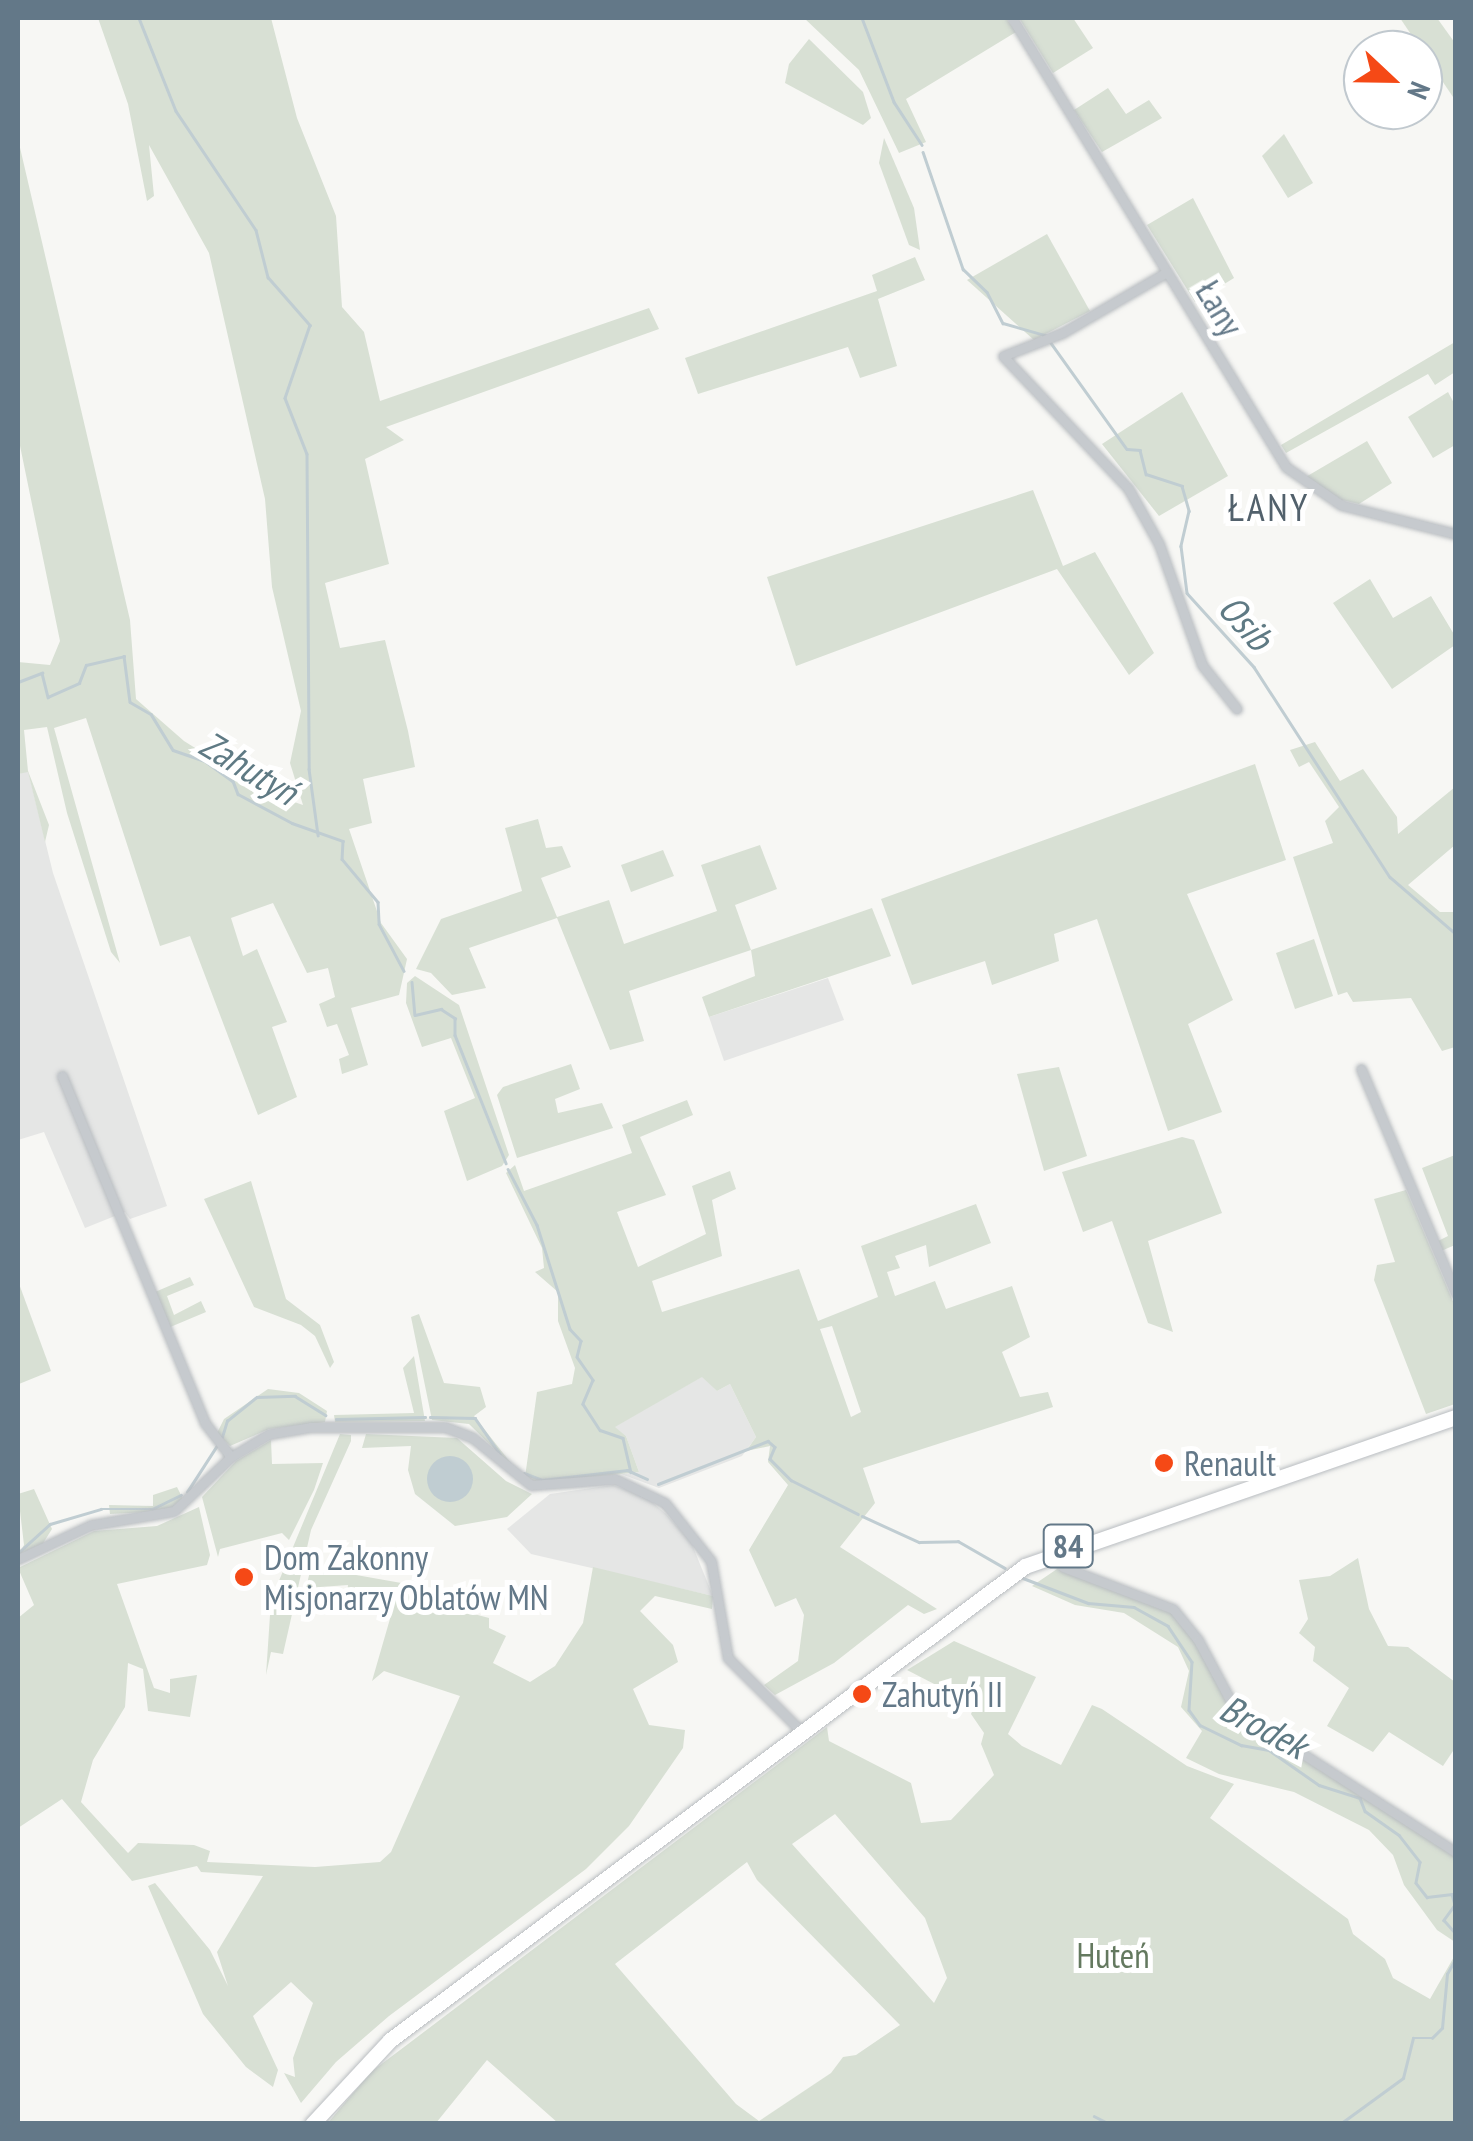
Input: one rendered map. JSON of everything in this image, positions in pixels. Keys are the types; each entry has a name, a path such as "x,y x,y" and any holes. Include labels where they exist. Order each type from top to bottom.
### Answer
{"main road":[{"name":"84","path":"312,2124 375,2052 799,1729 1050,1552 1456,1417"}],"street":[{"name":"Łany","path":"1012,18 1295,477 1341,505 1456,534"},
{"path":"1167,272 1062,333 1002,356 1128,488 1158,544 1202,665 1237,709"},
{"path":"1362,1069 1456,1294"},
{"path":"62,1076 205,1423 231,1457"},
{"path":"18,1560 91,1525 174,1511 231,1457 289,1430 445,1427 474,1438 531,1485 634,1483 666,1503 702,1546 718,1579 728,1658 799,1729"},
{"path":"1050,1552 1063,1567 1173,1609 1198,1640 1236,1711 1456,1852"}],"shaded area":[{"path":"28,771 53,873 167,1206 130,1219 125,1212 85,1228 44,1132 18,1140 18,774"},
{"path":"828,978 844,1020 724,1061 709,1017"},
{"path":"703,1376 717,1391 730,1384 756,1437 742,1456 659,1488 621,1474 639,1472 626,1436 614,1427"},
{"path":"450,1456 466,1463 473,1479 466,1495 450,1502 434,1495 427,1479 434,1463"},
{"path":"613,1485 646,1497 666,1514 691,1542 713,1596 531,1554 507,1529 550,1494"}],"green space":[{"path":"98,18 271,18 297,118 336,216 342,307 364,332 380,401 649,308 659,329 386,427 404,440 365,459 389,564 325,583 340,648 385,640 408,731 415,767 363,779 372,823 349,829 381,923 407,959 399,995 351,1008 368,1065 342,1074 339,1059 349,1055 337,1024 327,1027 319,1004 335,997 328,968 307,973 273,903 231,918 243,956 257,949 287,1022 272,1027 297,1097 258,1115 190,936 160,946 86,718 54,728 120,963 111,952 67,813 47,727 24,730 28,771 49,825 45,842 28,772 18,774 18,662 50,665 60,641 18,436 18,139 130,620 136,699 184,741 232,771 239,783 303,805 290,763 301,711 272,587 265,499 209,253 149,145 154,196 147,201 128,104"},
{"path":"804,18 1006,18 1016,32 906,99 926,142 899,153 859,70"},
{"path":"1019,18 1073,18 1093,48 1053,73"},
{"path":"1400,18 1437,18 1455,43 1455,100 1443,82 1443,30 1408,30"},
{"path":"809,39 863,92 871,118 863,125 785,83 789,64"},
{"path":"1108,88 1126,114 1149,100 1162,118 1102,152 1074,110"},
{"path":"1284,134 1313,183 1288,198 1262,156"},
{"path":"884,138 914,208 920,250 909,245 879,163"},
{"path":"1193,198 1234,278 1195,302 1147,225"},
{"path":"1047,234 1090,311 1034,340 967,280"},
{"path":"915,257 925,280 878,299 897,366 860,378 848,347 698,394 685,358 877,291 872,275"},
{"path":"1455,342 1455,372 1435,385 1428,374 1286,453 1281,445"},
{"path":"1182,392 1228,476 1159,516 1102,444"},
{"path":"1448,392 1455,405 1455,445 1433,458 1408,417"},
{"path":"1367,441 1392,483 1359,504 1329,497 1304,478"},
{"path":"1033,490 1063,566 1095,552 1154,653 1129,675 1057,569 796,666 767,577"},
{"path":"1370,579 1393,618 1431,596 1455,636 1455,645 1392,689 1333,603"},
{"path":"1315,742 1340,781 1363,769 1397,817 1398,834 1455,787 1455,845 1408,885 1440,912 1455,912 1455,1047 1442,1051 1411,998 1353,1002 1347,992 1338,995 1293,857 1333,843 1325,821 1339,807 1309,762 1299,767 1290,750"},
{"path":"1255,764 1286,860 1187,894 1233,1000 1188,1024 1222,1112 1168,1131 1097,919 1054,934 1059,961 992,985 985,961 912,985 881,899"},
{"path":"538,819 546,848 562,846 571,867 541,878 557,917 609,900 624,944 717,911 701,865 760,845 777,889 735,905 751,950 629,991 644,1041 610,1050 557,918 469,948 486,988 452,995 431,973 416,969 441,919 522,891 505,828"},
{"path":"663,850 674,876 631,892 621,865"},
{"path":"872,908 891,956 709,1017 702,997 755,976 751,950"},
{"path":"1314,939 1333,996 1295,1009 1276,953"},
{"path":"415,976 459,1005 509,1155 502,1166 467,1181 444,1111 475,1098 451,1038 422,1047 406,1003 407,983"},
{"path":"571,1064 580,1089 555,1099 558,1113 602,1103 613,1128 517,1158 497,1095 503,1087"},
{"path":"1059,1067 1087,1156 1044,1171 1017,1074"},
{"path":"687,1100 693,1115 640,1137 666,1195 617,1212 638,1267 706,1234 692,1186 730,1171 736,1189 712,1200 722,1256 652,1281 662,1312 799,1269 818,1321 878,1297 861,1246 976,1204 991,1243 929,1267 926,1245 895,1256 900,1268 887,1272 895,1296 935,1281 946,1309 1012,1286 1030,1337 1002,1352 1020,1397 1048,1392 1053,1407 863,1468 875,1503 840,1547 937,1609 924,1614 908,1605 834,1663 775,1695 764,1685 798,1661 804,1615 796,1598 775,1607 749,1550 788,1485 768,1462 770,1446 746,1451 756,1437 730,1384 717,1391 702,1377 615,1427 626,1436 639,1472 540,1483 525,1477 537,1392 572,1384 575,1368 558,1321 558,1292 535,1272 544,1268 542,1248 506,1173 515,1165 524,1191 632,1153 622,1125","holes":["832,1326 861,1412 851,1417 820,1329"]},
{"path":"1182,1137 1194,1140 1222,1213 1148,1241 1173,1332 1148,1323 1112,1221 1083,1232 1062,1172"},
{"path":"1455,1155 1455,1245 1441,1251 1438,1241 1448,1236 1422,1168"},
{"path":"251,1181 286,1299 320,1325 334,1362 330,1368 315,1336 301,1325 254,1307 204,1199"},
{"path":"1406,1190 1455,1306 1455,1404 1426,1414 1374,1280 1377,1265 1395,1262 1374,1199"},
{"path":"190,1277 194,1285 167,1296 174,1315 201,1301 206,1312 168,1328 155,1292"},
{"path":"18,1281 51,1371 19,1384 18,1382"},
{"path":"419,1314 444,1383 480,1387 486,1407 474,1416 517,1471 469,1424 432,1420 411,1317"},
{"path":"414,1356 425,1421 335,1422 334,1415 414,1413 403,1368"},
{"path":"268,1389 299,1393 327,1411 325,1422 269,1429 230,1446 217,1433 224,1419"},
{"path":"340,1434 351,1435 351,1441 311,1530 283,1654 271,1652 266,1675 271,1600"},
{"path":"366,1434 457,1438 506,1481 532,1494 507,1517 455,1526 415,1494 408,1470 411,1446 362,1448"},
{"path":"271,1440 272,1464 323,1463 314,1490 289,1540 282,1533 220,1549 218,1557 202,1497 236,1461"},
{"path":"177,1487 184,1501 166,1511 110,1514 109,1505 153,1506 153,1495"},
{"path":"34,1489 52,1529 42,1545 18,1556 24,1545 18,1494"},
{"path":"199,1507 210,1555 207,1565 117,1584 154,1688 170,1693 170,1679 197,1675 190,1717 148,1711 143,1669 128,1663 125,1707 93,1760 81,1802 128,1853 138,1843 194,1845 210,1851 207,1862 315,1867 380,1862 391,1852 460,1696 384,1671 372,1681 396,1598 370,1589 366,1606 346,1603 348,1585 306,1588 311,1567 407,1584 429,1602 489,1618 489,1628 506,1636 493,1663 530,1682 555,1666 583,1623 593,1567 713,1596 712,1609 655,1596 640,1611 673,1645 678,1662 633,1689 649,1725 685,1730 683,1748 629,1826 586,1869 389,2016 336,2062 301,2103 284,2073 295,2077 293,2058 313,2003 291,1982 253,2016 278,2070 273,2087 246,2067 203,2014 148,1886 155,1883 210,1950 228,1986 217,1952 263,1876 201,1872 197,1866 132,1881 62,1799 18,1828 18,1618 34,1605 18,1568 94,1531 157,1526"},
{"path":"1358,1558 1369,1609 1388,1646 1408,1647 1455,1682 1455,1748 1443,1766 1389,1732 1373,1752 1327,1726 1349,1688 1313,1661 1315,1647 1299,1633 1308,1619 1299,1580 1330,1576"},
{"path":"1057,1569 1167,1608 1195,1641 1230,1709 1455,1855 1455,1942 1437,1930 1404,1885 1393,1855 1369,1830 1294,1792 1219,1774 1186,1758 1202,1731 1181,1707 1189,1671 1178,1647 1124,1613 1075,1605 1032,1586"},
{"name":"Huteń","path":"954,1641 1036,1677 1008,1734 1022,1746 1061,1765 1092,1705 1102,1709 1187,1766 1234,1784 1210,1818 1348,1919 1353,1934 1385,1959 1393,1978 1430,1999 1455,1955 1455,2123 558,2123 487,2060 436,2123 327,2124 371,2072 827,1727 829,1741 911,1783 921,1823 951,1820 994,1775 981,1744 984,1733 971,1714 975,1705 907,1670","holes":["835,1814 925,1918 947,1978 934,2003 792,1844","747,1862 757,1880 900,2025 856,2055 843,2057 831,2073 759,2121 736,2104 615,1964"]}],"waterway":[{"path":"139,18 176,111 256,230 268,277 310,325 285,398 307,454 309,769 318,835"},
{"name":"Osib","path":"862,18 894,102 922,145"},
{"name":"Osib","path":"923,152 963,269 987,292 1003,323 1048,336"},
{"name":"Osib","path":"1051,343 1127,449 1140,450 1146,474 1182,486 1189,511 1181,546 1187,593 1254,667 1390,877 1456,934"},
{"name":"Zahutyń","path":"18,682 42,673 48,697 79,683 86,665 124,656 130,702 151,714 173,750 205,761 233,781 238,794 292,823 343,841 342,859 378,902 379,924 404,971"},
{"name":"Zahutyń","path":"412,982 415,1015 441,1009 455,1018 455,1035 506,1163"},
{"name":"Zahutyń","path":"508,1169 537,1225 570,1329 581,1341 577,1357 593,1380 583,1404 600,1430 623,1438 631,1472"},
{"name":"Brodek","path":"222,1437 227,1421 257,1397 295,1396 325,1415"},
{"name":"Brodek","path":"336,1419 425,1417"},
{"name":"Brodek","path":"430,1417 475,1418 500,1454"},
{"name":"Brodek","path":"658,1484 768,1441 775,1447 770,1459 791,1480 858,1514"},
{"name":"Brodek","path":"187,1492 216,1447"},
{"name":"Brodek","path":"524,1473 542,1480 627,1470 647,1479"},
{"name":"Brodek","path":"18,1553 50,1524 101,1509 152,1509 181,1495"},
{"name":"Brodek","path":"862,1516 919,1542 958,1541 1005,1568"},
{"name":"Brodek","path":"1023,1578 1088,1603 1134,1607 1168,1626 1192,1662 1189,1710 1200,1725 1241,1745 1269,1750 1319,1785 1360,1798 1365,1811 1399,1835 1420,1862 1416,1883 1427,1897 1452,1894 1455,1905 1444,1920 1456,1934"},
{"path":"1340,2124 1403,2078 1413,2038 1432,2038 1442,2028 1447,1974 1456,1958"},
{"path":"1094,2116 1110,2124"}],"place":[{"name":"Renault","path":"1164,1463"},
{"name":"Dom Zakonny Misjonarzy Oblatów MN","path":"244,1577"},
{"name":"Zahutyń II","path":"862,1694"}],"district":[{"name":"ŁANY","path":"1269,507"}]}
